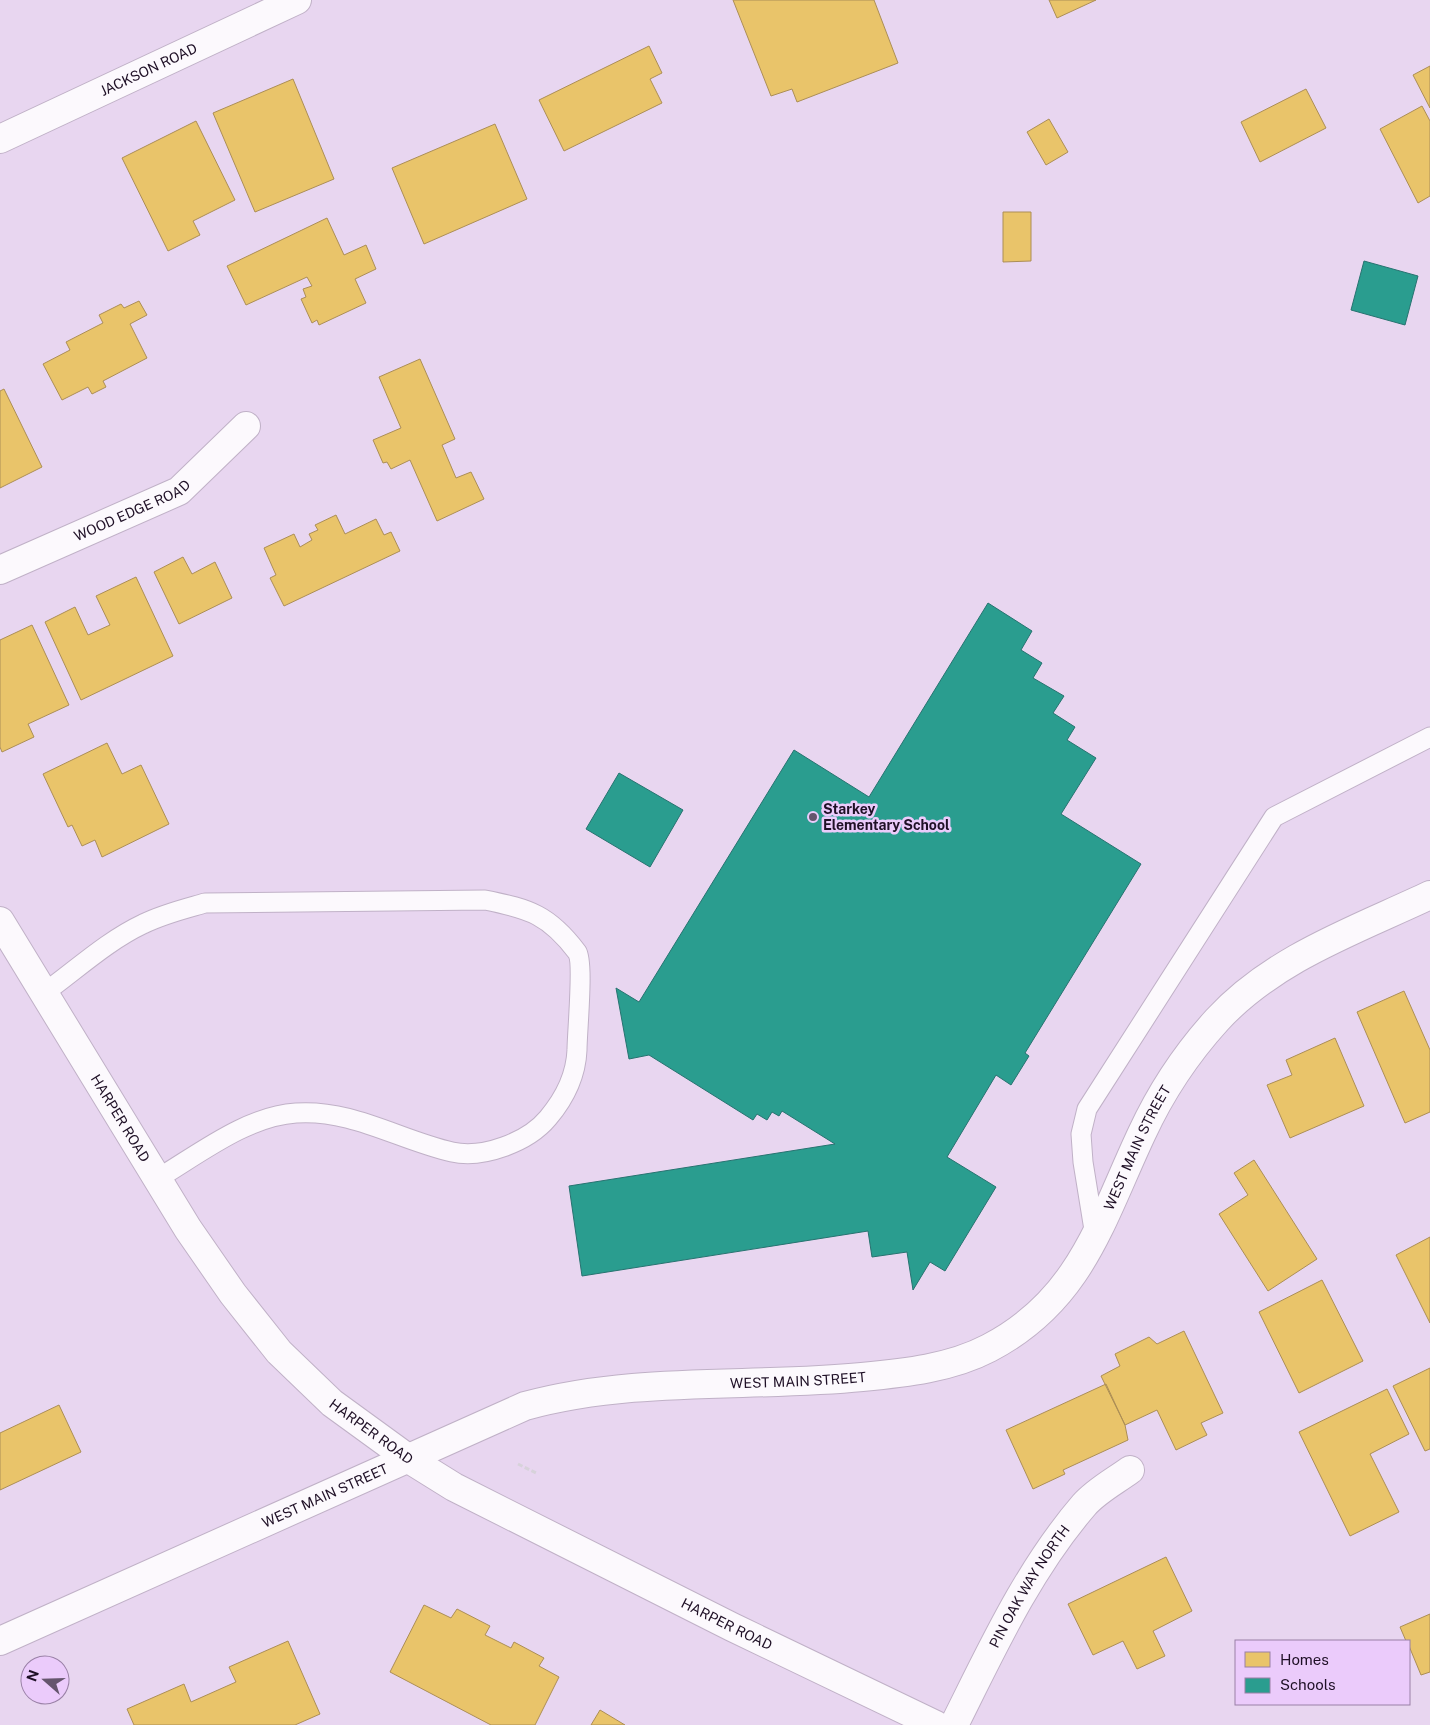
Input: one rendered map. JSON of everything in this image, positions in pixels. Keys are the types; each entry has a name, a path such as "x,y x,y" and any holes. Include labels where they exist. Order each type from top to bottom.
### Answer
{"street":[{"name":"JACKSON ROAD","path":"0,139 297,0"},
{"name":"WOOD EDGE ROAD","path":"0,570 179,491 246,426"},
{"name":"WEST MAIN STREET","path":"0,1640 525,1406 554,1398 636,1386 814,1382 903,1373 946,1364 986,1350 1024,1328 1057,1297 1084,1259 1143,1131 1164,1091 1190,1053 1218,1019 1251,988 1287,962 1430,895"},
{"name":"HARPER ROAD","path":"0,921 157,1179 232,1294 280,1352 332,1403 408,1459 454,1487 732,1627 936,1725"},
{"name":"PIN OAK WAY NORTH","path":"954,1725 1014,1606 1042,1560 1086,1503 1130,1470"}],"lane":[{"path":"1095,1238 1083,1162 1081,1134 1087,1109 1274,817 1430,737"},
{"path":"44,993 142,924 168,913 205,903 485,900 518,906 545,918 565,936 580,958 576,1058 569,1087 556,1109 540,1128 512,1144 485,1152 454,1152 354,1119 329,1113 295,1113 257,1120 157,1179"}],"path":[{"path":"518,1464 536,1474"}],"building: Homes":[{"path":"733,0 874,0 898,63 797,102 792,89 771,96"},
{"path":"1049,0 1096,0 1057,18"},
{"path":"649,46 662,73 650,79 662,103 564,151 539,100"},
{"path":"1430,66 1430,108 1413,75"},
{"path":"293,79 334,179 255,212 213,113"},
{"path":"1306,89 1326,128 1260,162 1241,122"},
{"path":"1422,106 1430,121 1430,196 1418,203 1380,129"},
{"path":"1049,119 1068,152 1046,165 1027,132"},
{"path":"196,121 235,200 193,221 200,235 168,251 122,158"},
{"path":"495,124 527,199 424,244 392,168"},
{"path":"1003,212 1031,212 1031,261 1003,262"},
{"path":"327,218 344,255 366,245 376,269 355,279 366,303 319,325 317,320 312,323 301,299 306,297 303,289 312,286 307,277 246,305 227,266"},
{"path":"139,301 147,315 130,324 147,358 103,381 106,387 92,394 88,387 62,400 43,364 70,350 66,342 103,323 99,315 121,304 124,308"},
{"path":"420,359 455,439 442,445 456,478 471,472 484,499 437,521 410,460 391,469 387,462 383,463 373,440 401,428 379,377"},
{"path":"4,389 42,467 0,488 0,391"},
{"path":"336,515 345,534 376,519 384,535 391,532 400,551 284,606 270,578 276,575 264,548 294,534 300,547 312,540 309,534 318,530 315,525"},
{"path":"183,557 192,574 215,562 232,598 179,624 154,572"},
{"path":"136,577 173,656 81,700 45,622 75,607 88,635 110,625 96,596"},
{"path":"32,625 69,705 28,724 34,737 2,752 0,747 0,640"},
{"path":"107,743 122,774 141,765 169,824 102,857 95,840 82,846 72,825 68,827 43,774"},
{"path":"1404,991 1430,1050 1430,1112 1405,1123 1357,1012"},
{"path":"1335,1038 1364,1106 1290,1138 1267,1085 1292,1075 1286,1060"},
{"path":"1254,1160 1317,1259 1268,1291 1219,1214 1248,1195 1234,1173"},
{"path":"1430,1237 1430,1323 1396,1255"},
{"path":"1322,1280 1363,1361 1299,1393 1259,1312"},
{"path":"1184,1331 1223,1413 1201,1423 1207,1435 1176,1450 1157,1410 1125,1425 1101,1376 1120,1366 1115,1354 1149,1337 1157,1344"},
{"path":"1430,1368 1430,1449 1425,1451 1393,1386"},
{"path":"1106,1384 1125,1425 1128,1440 1063,1470 1065,1474 1033,1489 1006,1430"},
{"path":"1387,1389 1409,1434 1370,1454 1399,1512 1350,1536 1299,1432"},
{"path":"59,1405 81,1452 0,1490 0,1433"},
{"path":"1166,1557 1192,1611 1153,1631 1165,1656 1137,1669 1123,1641 1093,1655 1068,1604"},
{"path":"424,1605 451,1618 457,1609 490,1626 485,1635 511,1648 514,1642 544,1658 539,1666 559,1677 535,1725 491,1725 390,1672"},
{"path":"1430,1614 1430,1672 1421,1675 1410,1648 1410,1640 1406,1640 1400,1627"},
{"path":"288,1641 320,1714 295,1725 134,1725 127,1709 184,1684 191,1702 236,1682 229,1667"},
{"path":"600,1710 625,1725 591,1725"}],"building: Schools":[{"path":"1364,261 1418,276 1405,325 1351,310"},
{"path":"988,603 1032,631 1021,650 1042,663 1033,678 1064,696 1053,713 1075,727 1067,740 1096,758 1061,814 1141,864 1025,1053 1029,1056 1011,1085 996,1075 947,1157 996,1187 945,1271 930,1262 913,1290 907,1252 872,1257 868,1231 582,1276 569,1186 835,1144 782,1111 779,1116 772,1112 767,1120 757,1114 753,1120 649,1055 629,1059 616,988 639,1002 794,750 869,797"},
{"path":"619,773 683,810 650,867 586,829"}],"place":[{"name":"Starkey Elementary School","path":"813,817"}]}
